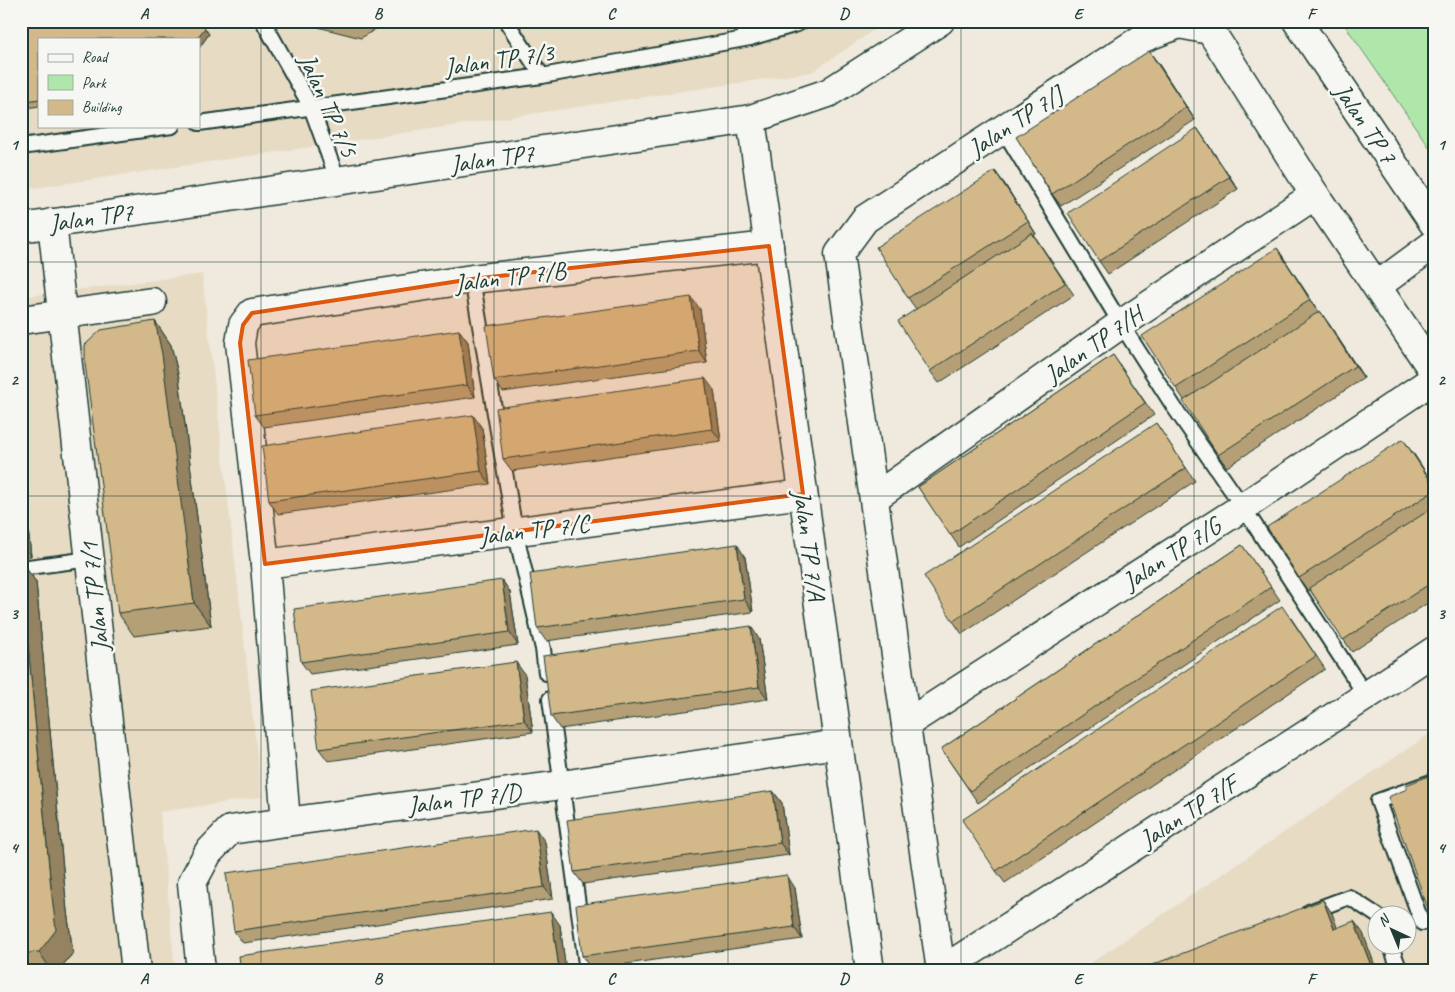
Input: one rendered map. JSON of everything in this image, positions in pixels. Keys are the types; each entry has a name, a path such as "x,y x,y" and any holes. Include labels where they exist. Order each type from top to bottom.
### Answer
{"street":[{"name":"Jalan TP7","path":"21,228 751,120 828,93 940,21"},
{"name":"Jalan TP 7","path":"1297,21 1434,224"},
{"name":"Jalan TP 7/J","path":"874,498 839,254 864,219 1143,38 1179,24 1210,30 1315,196"},
{"name":"Jalan TP 7/A","path":"751,120 870,971"},
{"path":"1315,196 1434,372"},
{"name":"Jalan TP 7/H","path":"874,498 1121,324 1315,196"},
{"name":"Jalan TP 7/1","path":"52,223 136,971"},
{"path":"1377,286 1434,244"},
{"name":"Jalan TP 7/B","path":"264,564 240,343 243,325 252,313 472,279 769,246"},
{"path":"21,320 152,302"},
{"name":"Jalan TP 7/G","path":"906,724 1243,507 1434,379"},
{"name":"Jalan TP 7/C","path":"264,564 803,494"},
{"path":"874,498 941,971"},
{"path":"264,564 286,822"},
{"name":"Jalan TP 7/F","path":"941,971 1434,651"},
{"name":"Jalan TP 7/D","path":"200,965 192,883 208,853 230,830 561,785 838,744"}],"lane":[{"name":"Jalan TP 7/5","path":"263,21 311,107 338,181"},
{"path":"506,21 542,76"},
{"path":"738,21 750,38"},
{"name":"Jalan TP 7/3","path":"200,123 542,76 750,38 802,21"},
{"path":"21,147 158,128"},
{"path":"1003,129 1121,324 1174,407 1243,507 1366,696"},
{"path":"472,279 515,531 543,649 587,971"},
{"path":"21,568 90,559"},
{"path":"1422,924 1378,801 1434,780"},
{"path":"1295,917 1349,897 1368,909"},
{"path":"1394,954 1400,971"}],"highlighted area":[{"path":"769,246 803,494 265,564 240,343 243,325 252,313 472,279"}],"shaded area":[{"path":"21,21 887,21 812,72 21,190"},
{"path":"202,274 262,797 160,812 175,971 21,971 21,297"},
{"path":"1434,731 1434,971 1079,971"}],"green space":[{"path":"1342,21 1434,21 1434,154"}],"building":[{"path":"21,21 200,21 205,28 197,38 38,38 38,99 21,102"},
{"path":"1149,51 1186,107 1052,194 1016,137"},
{"path":"1197,128 1229,177 1099,261 1068,213"},
{"path":"995,171 1028,221 908,298 876,247"},
{"path":"1032,233 1065,283 930,371 898,321"},
{"path":"1277,248 1310,300 1176,388 1142,336"},
{"path":"691,297 699,351 494,380 486,326"},
{"path":"1320,311 1355,366 1218,455 1183,401"},
{"path":"155,321 162,354 194,603 118,613 85,364 85,345 101,330"},
{"path":"459,330 467,385 255,415 248,360"},
{"path":"1113,355 1145,403 950,535 918,487"},
{"path":"705,378 712,429 503,459 496,408"},
{"path":"473,415 481,471 269,501 262,446"},
{"path":"1156,423 1186,468 953,621 924,576"},
{"path":"1403,439 1434,486 1434,491 1299,578 1267,527"},
{"path":"1434,507 1434,581 1343,640 1309,588"},
{"path":"737,544 744,599 537,628 530,574"},
{"path":"1242,545 1271,587 970,791 941,749"},
{"path":"21,572 56,930 39,952 21,954"},
{"path":"502,580 509,632 301,662 294,609"},
{"path":"1282,606 1316,656 996,871 962,820"},
{"path":"751,626 759,687 551,716 543,656"},
{"path":"516,662 524,720 319,749 311,691"},
{"path":"1434,774 1434,916 1431,917 1388,797 1407,789 1406,785"},
{"path":"773,791 780,843 574,872 567,820"},
{"path":"536,829 544,887 234,931 226,873"},
{"path":"787,875 794,927 582,956 576,905"},
{"path":"1323,900 1334,929 1354,921 1373,971 1151,971 1149,966"},
{"path":"551,912 559,969 543,971 241,971 239,956"}]}
